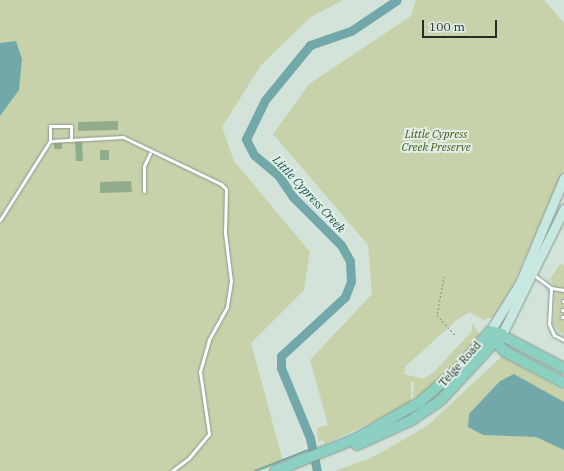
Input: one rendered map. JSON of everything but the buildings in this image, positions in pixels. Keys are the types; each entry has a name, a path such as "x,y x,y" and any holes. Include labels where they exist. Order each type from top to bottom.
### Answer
{"main road":[{"name":"Telge Road","path":"325,455 420,402 460,367 490,331 520,283 564,178"},
{"name":"Telge Road","path":"276,471 308,462 410,421 428,410 454,388 502,334 534,275 564,208"},
{"path":"490,331 502,334 564,367"},
{"path":"490,331 494,343 564,383"},
{"name":"Telge Road","path":"292,471 308,462"}],"lane":[{"path":"0,220 50,141 50,126 70,126 71,140"},
{"path":"50,141 123,137 150,153 221,184 226,196 225,233 231,281 227,307 209,340 200,372 209,434 189,458 172,471"},
{"path":"144,191 146,161 150,153"},
{"path":"534,275 551,288 564,290"},
{"path":"551,288 552,300 550,316 554,335 564,340"},
{"path":"550,309 554,310"}],"path":[{"path":"444,276 437,315 455,334"}],"shaded area":[{"path":"548,278 555,289 554,326 564,335 564,345 547,332 548,294 544,286"}],"green space":[{"path":"0,0 343,0 311,17 261,65 222,127 234,161 310,252 304,290 251,343 283,461 262,471 0,471"},
{"name":"Little Cypress Creek Preserve","path":"416,0 544,0 564,23 564,169 513,285 494,317 484,320 470,312 458,319 406,366 404,374 423,379 434,372 472,331 472,323 480,335 459,361 419,397 413,396 414,382 411,382 411,402 404,407 325,444 323,440 318,442 317,428 328,425 310,360 372,294 368,245 273,134 309,84 411,16"},
{"path":"560,264 564,265 564,335 554,326 555,289 550,279"},
{"path":"502,356 564,391 564,471 334,471 371,458 427,426"}],"water":[{"path":"16,41 22,59 19,90 0,116 0,43"},
{"path":"514,374 564,402 564,450 536,437 483,435 468,427 469,414 500,381"}],"waterway":[{"name":"Little Cypress Creek","path":"317,471 310,438 281,368 281,356 345,297 351,281 350,261 341,245 293,197 278,175 254,155 246,139 265,100 310,45 351,31 397,0"},
{"path":"255,471 311,449"}]}
